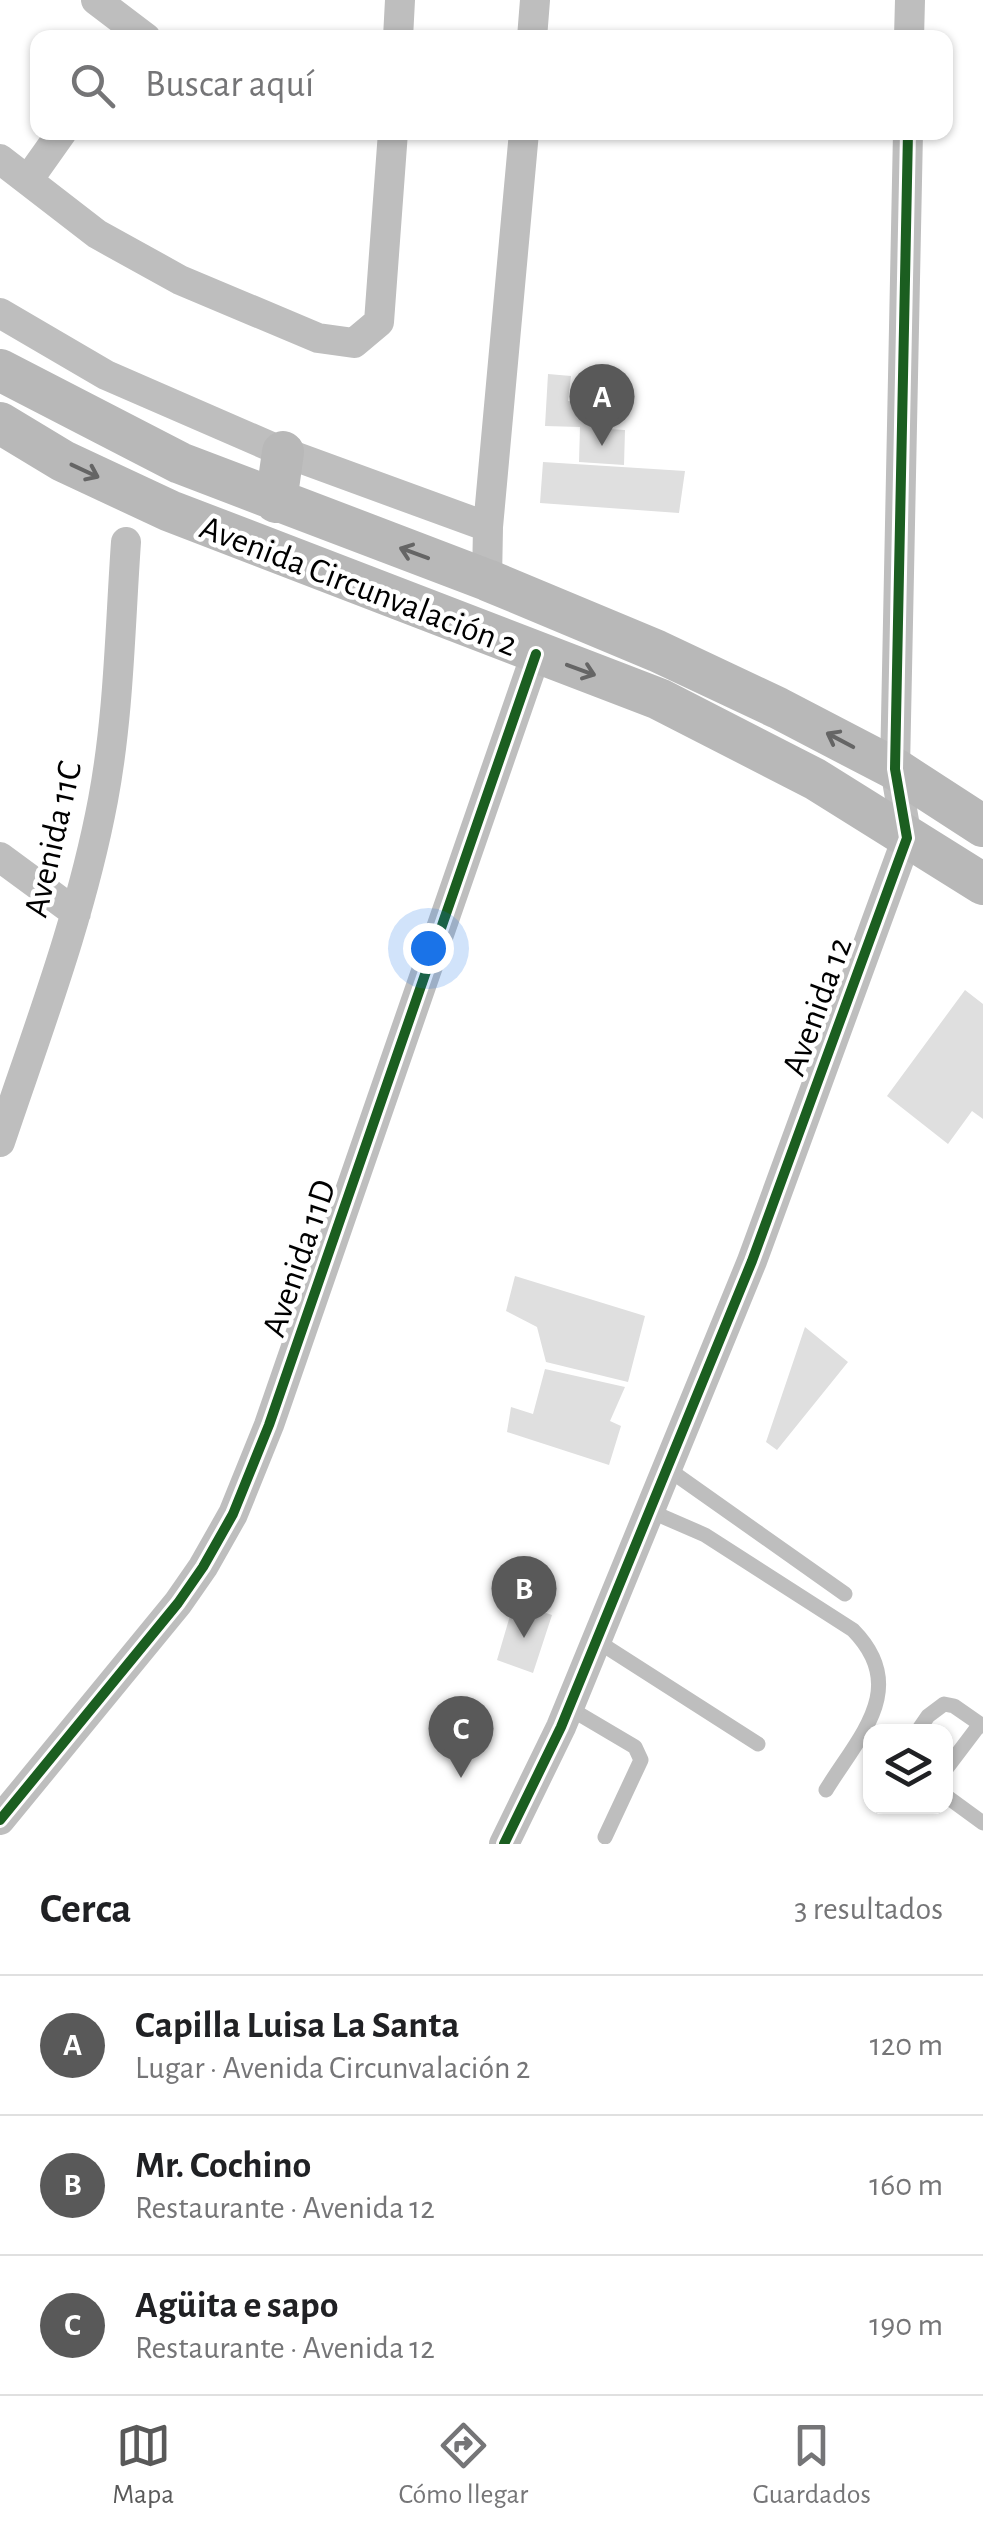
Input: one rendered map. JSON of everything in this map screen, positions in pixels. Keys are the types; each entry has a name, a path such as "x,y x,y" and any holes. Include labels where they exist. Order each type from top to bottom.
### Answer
{"main road":[{"name":"Avenida Circunvalación 2","path":"0,370 180,463 488,580 657,650 895,769 983,826"},
{"name":"Avenida Circunvalación 2","path":"0,424 62,460 170,511 659,699 815,779 983,884"},
{"path":"276,502 283,452"}],"street":[{"path":"96,0 135,30"},
{"path":"398,30 400,0"},
{"path":"533,30 535,0"},
{"path":"910,0 910,30"},
{"path":"28,180 56,140"},
{"path":"0,159 96,234 180,280 318,338 354,344 379,322 391,140"},
{"path":"488,580 488,527 523,140"},
{"name":"Avenida 12","path":"509,1842 569,1708 752,1261 907,838 895,769 908,140"},
{"path":"0,313 106,375 283,452 488,527"},
{"name":"Avenida 11C","path":"0,1142 76,913 103,800 112,741 126,542"},
{"name":"Avenida 11D","path":"0,1820 178,1603 233,1514 269,1425 536,654"},
{"path":"0,856 76,913"}],"lane":[{"path":"668,1470 845,1594"},
{"path":"650,1511 704,1536 853,1630 870,1648 878,1668 880,1692 875,1710 826,1790"},
{"path":"597,1641 758,1744"},
{"path":"922,1724 944,1704 954,1706 981,1725 953,1760"},
{"path":"569,1708 636,1747 641,1760 605,1837"},
{"path":"953,1801 983,1823"}],"building":[{"path":"548,374 571,376 568,401 610,404 608,429 625,430 624,465 579,462 580,427 545,426"},
{"path":"543,462 685,471 679,513 540,503"},
{"path":"965,990 983,1004 983,1119 972,1111 948,1144 887,1096"},
{"path":"515,1276 645,1316 628,1382 546,1362 537,1327 506,1311"},
{"path":"805,1327 848,1362 777,1450 766,1442"},
{"path":"545,1369 625,1387 610,1421 621,1426 609,1465 507,1432 511,1407 533,1414"},
{"path":"514,1602 552,1615 533,1673 497,1660"}],"cycle path":[{"path":"504,1844 561,1727 752,1261 907,838 895,769 908,140"},
{"path":"0,1820 178,1603 233,1514 269,1425 536,654"}],"place":[{"name":"Capilla Luisa La Santa","path":"602,446"},
{"name":"Mr. Cochino","path":"524,1638"},
{"name":"Agüita e sapo","path":"461,1778"}]}
